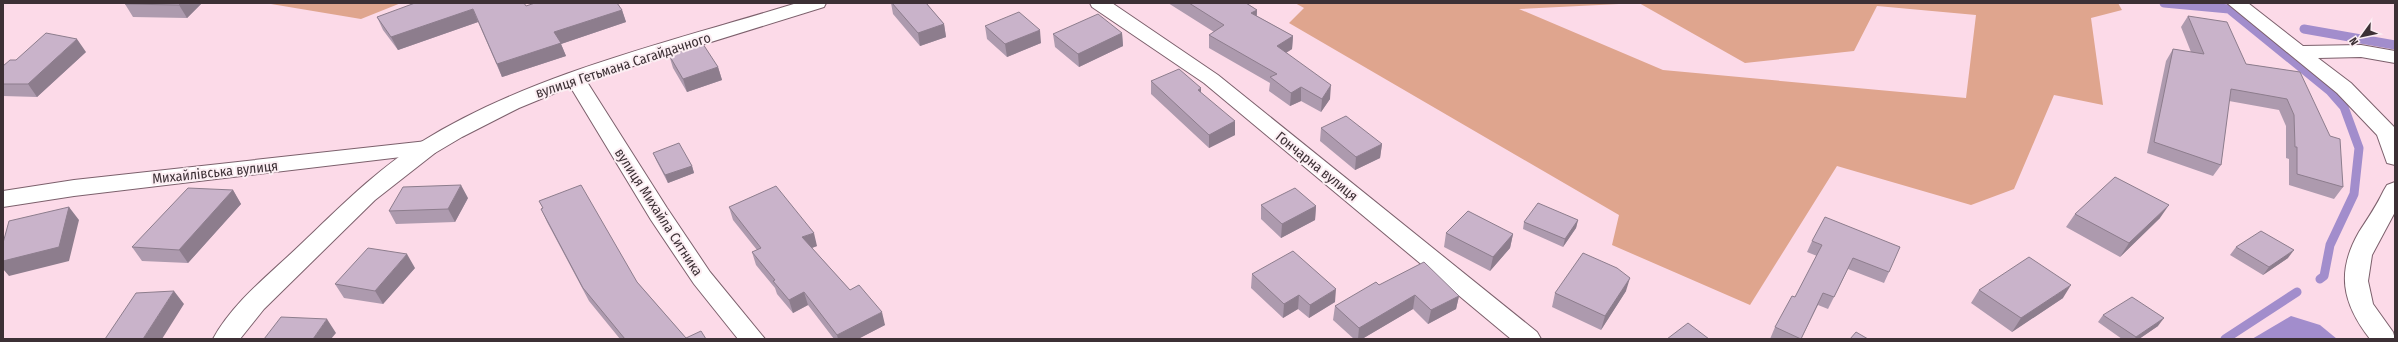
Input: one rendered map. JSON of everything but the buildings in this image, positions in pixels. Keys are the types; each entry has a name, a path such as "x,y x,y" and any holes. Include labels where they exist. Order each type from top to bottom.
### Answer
{"street":[{"name":"вулиця Гетьмана Сагайдачного","path":"226,339 255,303 319,240 367,195 427,148 512,103 575,78 818,3"},
{"name":"Гончарна вулиця","path":"1099,3 1211,79 1528,339"},
{"path":"2236,3 2344,88 2387,133 2395,158"},
{"path":"2299,52 2361,51 2395,57"},
{"path":"2344,88 2350,66 2361,51"},
{"name":"вулиця Михайла Ситника","path":"575,78 659,214 702,278 752,339"},
{"name":"Михайлівська вулиця","path":"3,199 74,188 427,148"},
{"path":"2384,339 2358,302 2355,271 2366,241 2390,205 2395,190"}],"shaded area":[{"path":"265,3 401,3 361,19"},
{"path":"1295,3 1639,3 2118,3 2122,10 2091,18 2103,105 2054,95 2014,189 1971,205 1837,166 1750,305 1612,245 1619,215 1289,23 1304,8","holes":["1639,3 1745,63 1854,51 1877,6 1976,15 1966,98 1663,70 1519,9"]},
{"path":"2291,316 2320,325 2337,339 2252,339"}],"waterway":[{"path":"2164,3 2229,9 2330,91 2344,107 2359,148 2354,194 2330,245 2324,276 2320,279"},
{"path":"2304,29 2395,45"},
{"path":"2225,339 2297,292"}]}
